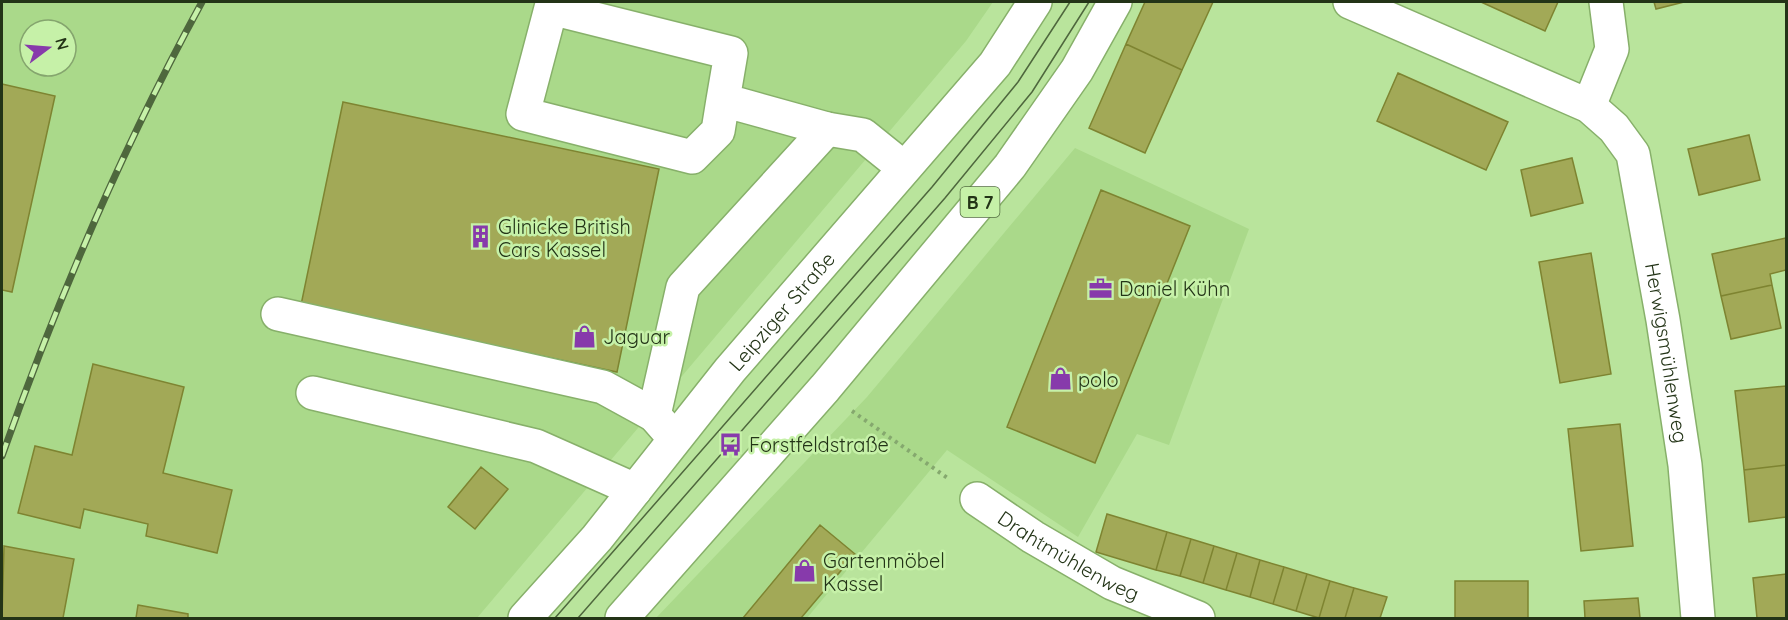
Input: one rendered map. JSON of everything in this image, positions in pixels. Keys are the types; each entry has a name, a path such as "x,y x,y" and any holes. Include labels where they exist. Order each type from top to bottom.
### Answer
{"main road":[{"name":"Leipziger Straße","path":"525,618 597,538 730,370 995,64 1035,2"},
{"name":"B 7","path":"622,618 825,388 1010,166 1077,70 1115,2"},
{"name":"Herwigsmühlenweg","path":"1350,2 1589,106 1614,128 1633,154 1656,275 1685,465 1698,618"},
{"path":"1589,106 1612,50 1606,2"},
{"path":"551,8 731,53 723,100 718,131 692,157 523,114 551,8"},
{"path":"723,100 827,129 863,135 904,168"},
{"path":"654,415 683,286 827,129"},
{"path":"278,314 603,387 654,415 675,439"},
{"path":"313,393 536,446 635,490"},
{"name":"Drahtmühlenweg","path":"977,499 1033,537 1112,583 1197,618"}],"path":[{"path":"851,410 977,499"}],"shaded area":[{"path":"2,2 993,2 966,41 477,618 2,618"},
{"path":"1075,148 1249,229 1169,445 1137,434 1078,537 947,450 807,618 656,618 867,397"}],"building":[{"path":"1145,2 1213,2 1182,70 1126,44"},
{"path":"1481,2 1558,2 1545,31"},
{"path":"1654,2 1684,2 1656,9"},
{"path":"1126,44 1182,70 1145,153 1089,128"},
{"path":"1398,73 1508,122 1486,170 1377,121"},
{"path":"2,84 55,96 12,292 2,290"},
{"name":"Glinicke British Cars Kassel","path":"343,102 659,169 617,372 301,305"},
{"path":"1749,135 1760,180 1699,195 1688,149"},
{"path":"1572,158 1583,203 1531,216 1521,170"},
{"path":"1101,190 1190,226 1095,463 1007,427"},
{"path":"1786,238 1786,270 1770,274 1772,285 1721,296 1712,254"},
{"path":"1591,253 1611,374 1560,383 1539,262"},
{"path":"1772,285 1781,328 1731,339 1721,296"},
{"path":"93,364 184,387 163,473 232,490 217,553 146,536 148,524 84,509 80,528 18,513 35,446 72,455"},
{"path":"1786,386 1786,465 1744,470 1735,391"},
{"path":"1620,424 1633,546 1581,551 1568,429"},
{"path":"1786,465 1786,517 1749,522 1744,470"},
{"path":"481,467 508,489 475,529 448,507"},
{"path":"1107,514 1167,532 1156,570 1096,552"},
{"path":"820,525 855,554 801,618 743,618"},
{"path":"1167,532 1191,539 1180,576 1156,570"},
{"path":"1191,539 1214,546 1203,583 1180,576"},
{"path":"4,546 74,559 63,618 2,618"},
{"path":"1214,546 1237,553 1226,590 1203,583"},
{"path":"1237,553 1260,560 1250,597 1226,590"},
{"path":"1260,560 1284,567 1273,604 1250,597"},
{"path":"1284,567 1307,574 1296,611 1273,604"},
{"path":"1307,574 1330,581 1319,618 1296,611"},
{"path":"1786,574 1786,618 1757,618 1753,578"},
{"path":"1330,581 1354,588 1345,618 1319,618"},
{"path":"1455,581 1528,581 1528,618 1455,618"},
{"path":"1354,588 1387,597 1380,618 1345,618"},
{"path":"1638,598 1640,618 1585,618 1584,601"},
{"path":"138,605 188,614 188,618 136,618"}],"tram line":[{"path":"555,618 932,187 1018,82 1070,2"},
{"path":"578,618 945,198 1032,92 1089,2"}],"railway":[{"path":"2,456 45,340 93,225 145,112 202,2"}],"place":[{"name":"Glinicke British Cars Kassel","path":"480,237"},
{"name":"Daniel Kühn","path":"1101,288"},
{"name":"Jaguar","path":"585,336"},
{"name":"polo","path":"1060,379"},
{"name":"Forstfeldstraße","path":"731,444"},
{"name":"Gartenmöbel Kassel","path":"805,571"}]}
